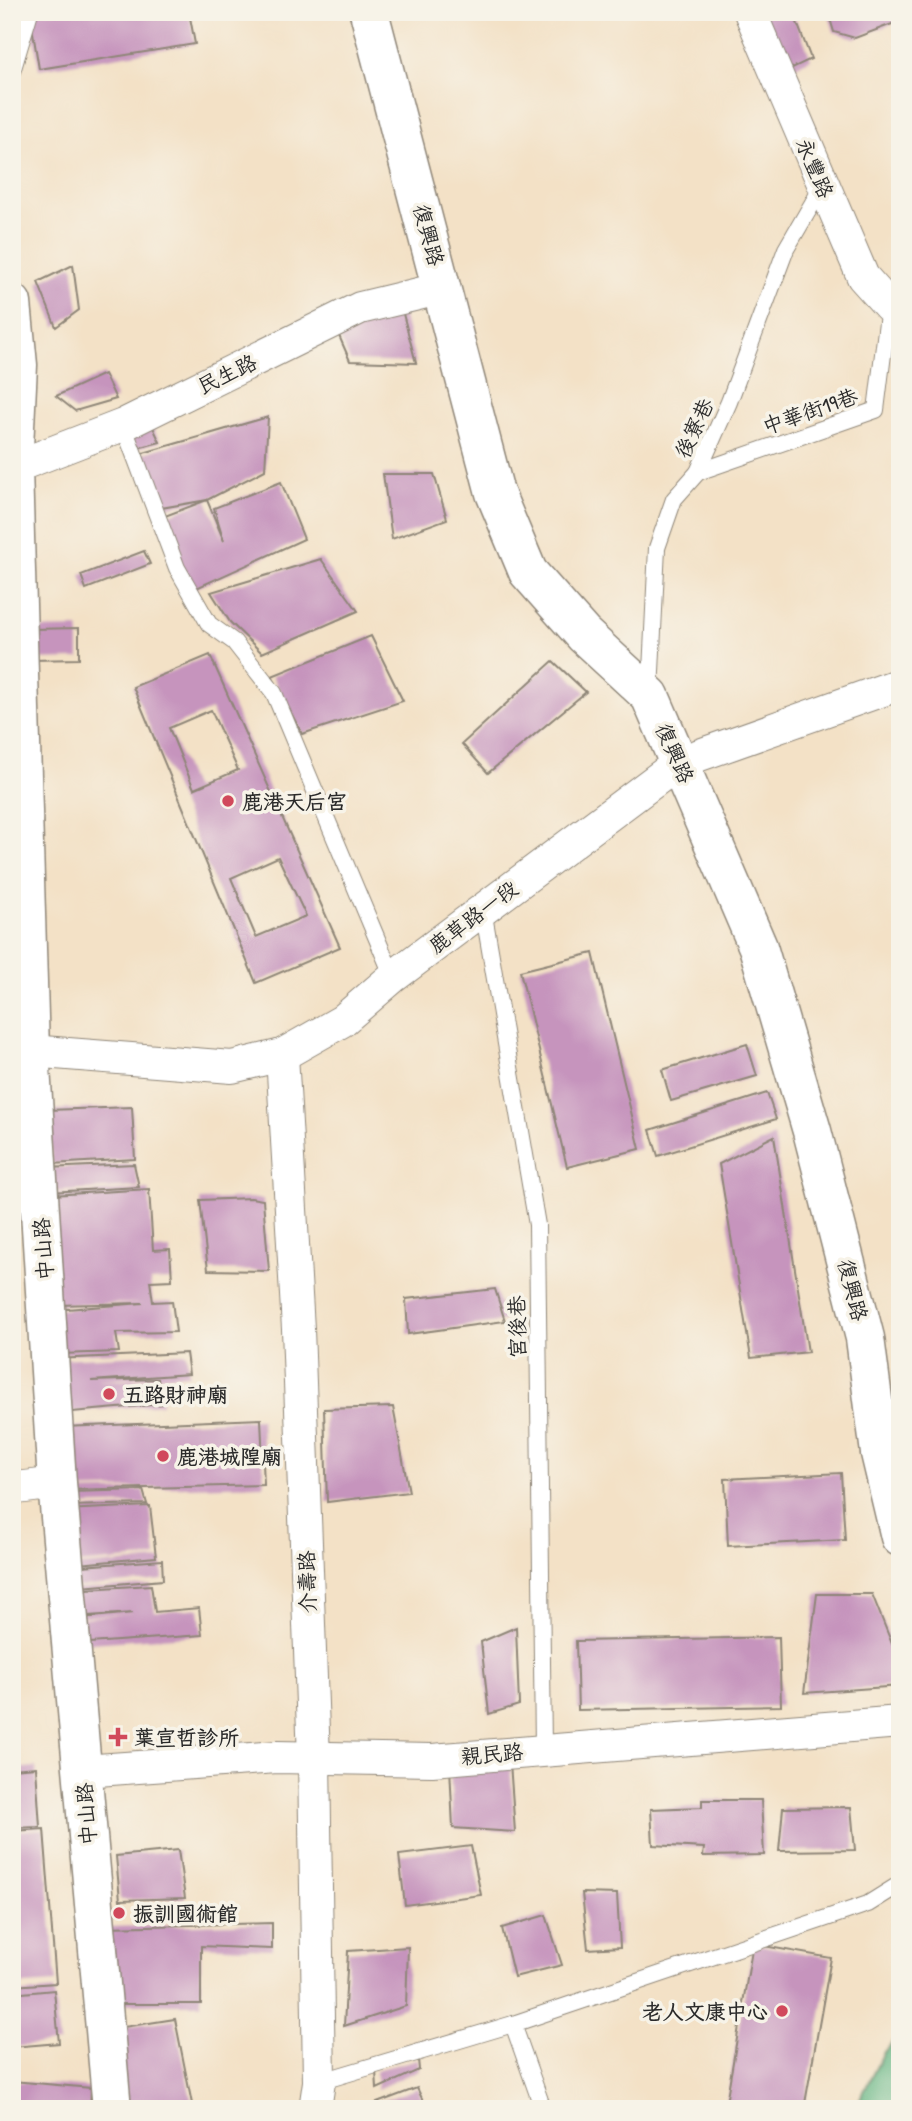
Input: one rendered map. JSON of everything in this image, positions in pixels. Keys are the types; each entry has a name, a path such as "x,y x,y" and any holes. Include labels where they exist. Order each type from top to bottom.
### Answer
{"street":[{"name":"復興路","path":"369,12 495,493 528,572 584,635 650,696 758,947 813,1131 865,1338 880,1453 900,1537"},
{"name":"永豐路","path":"750,12 822,187 863,277 895,305"},
{"name":"民生路","path":"12,468 124,425 360,308 443,288"},
{"name":"中山路","path":"12,303 18,365 12,468 21,1053 112,2109"},
{"name":"鹿草路一段","path":"21,1053 232,1067 282,1055 341,1021 393,977 680,762 900,684"},
{"name":"介壽路","path":"282,1055 298,1329 313,1758 317,2095"},
{"path":"17,1488 57,1483"},
{"name":"親民路","path":"83,1771 313,1758 432,1760 900,1722"}],"lane":[{"path":"12,72 30,12"},
{"name":"後寮巷","path":"650,696 657,548 674,499 698,472 756,336 786,250 822,187"},
{"name":"中華街19巷","path":"698,472 876,410 895,305"},
{"path":"124,425 172,558 190,591 209,624 234,642 274,692 393,977"},
{"name":"宮後巷","path":"484,909 537,1225 543,1749"},
{"path":"317,2095 513,2024 869,1904 900,1884"},
{"path":"513,2024 543,2109"}],"green space":[{"path":"900,2033 900,2109 855,2109 884,2052"}],"building":[{"path":"189,12 195,44 39,69 30,14"},
{"path":"758,12 793,12 811,59 782,73"},
{"path":"828,12 900,12 900,21 855,38 834,32"},
{"path":"73,265 79,310 56,327 38,282"},
{"path":"402,310 416,363 350,361 333,322"},
{"path":"104,374 116,399 75,411 56,396"},
{"path":"268,417 265,470 207,500 161,508 140,454"},
{"path":"151,423 160,442 134,449 130,430"},
{"path":"383,474 434,474 447,519 392,539"},
{"path":"281,482 304,539 190,591 157,519 207,500 224,541 214,508"},
{"path":"144,551 150,564 86,589 81,575"},
{"path":"321,559 358,611 262,653 230,622 211,592"},
{"path":"79,628 79,659 32,660 31,629"},
{"path":"371,636 403,701 302,734 272,676"},
{"path":"210,655 340,947 256,983 133,687","holes":["211,710 238,770 194,789 169,728","278,857 306,916 256,937 231,878"]},
{"path":"553,661 586,692 488,773 462,744"},
{"path":"593,953 640,1149 567,1167 520,971"},
{"path":"747,1044 757,1076 671,1101 662,1070"},
{"path":"767,1093 776,1119 658,1156 650,1130"},
{"path":"132,1107 135,1159 52,1164 48,1110"},
{"path":"774,1136 808,1352 751,1358 719,1164"},
{"path":"134,1164 139,1187 49,1192 47,1168"},
{"path":"149,1189 153,1250 170,1249 172,1280 150,1281 153,1302 172,1301 176,1332 116,1333 119,1352 59,1354 54,1310 143,1303 55,1305 52,1195"},
{"path":"200,1200 263,1200 269,1271 208,1270"},
{"path":"495,1289 505,1321 408,1334 406,1299"},
{"path":"186,1353 189,1374 91,1381 158,1379 162,1404 61,1413 55,1359"},
{"path":"393,1407 409,1492 327,1502 324,1409"},
{"name":"鹿港城隍廟","path":"261,1419 264,1485 65,1490 63,1427"},
{"path":"841,1473 845,1540 728,1546 725,1479"},
{"path":"143,1490 147,1504 69,1506 69,1492"},
{"path":"150,1506 156,1557 67,1565 63,1510"},
{"path":"162,1560 163,1580 69,1588 68,1567"},
{"path":"151,1585 155,1612 199,1608 202,1635 76,1644 72,1619 133,1613 72,1617 70,1590"},
{"path":"817,1594 872,1594 900,1664 900,1686 804,1693"},
{"path":"516,1627 519,1705 489,1714 481,1642"},
{"path":"779,1637 781,1706 578,1710 576,1641"},
{"path":"510,1763 515,1832 453,1828 450,1767"},
{"path":"36,1767 40,1827 12,1828 12,1769"},
{"path":"702,1800 761,1800 764,1855 703,1856 704,1848 653,1845 651,1809 702,1807"},
{"path":"851,1807 855,1850 779,1851 783,1808"},
{"path":"44,1829 56,1983 12,1986 12,1831"},
{"path":"471,1846 481,1895 405,1905 399,1855"},
{"path":"178,1850 185,1898 120,1900 116,1856"},
{"path":"582,1893 617,1894 620,1947 588,1949"},
{"path":"546,1915 562,1965 514,1977 502,1928"},
{"path":"272,1923 272,1949 201,1946 201,2004 115,2004 106,1927"},
{"name":"老人文康中心","path":"753,1944 831,1958 804,2109 725,2109"},
{"path":"408,1947 406,2006 344,2026 348,1951"},
{"path":"54,1990 59,2043 12,2047 12,1994"},
{"path":"175,2019 193,2109 126,2109 117,2028"},
{"path":"418,2059 419,2070 377,2089 376,2070"},
{"path":"12,2081 91,2088 90,2109 12,2109"},
{"path":"417,2088 427,2109 369,2109 369,2106"}],"place":[{"name":"鹿港天后宮","path":"228,801"},
{"name":"五路財神廟","path":"109,1394"},
{"name":"鹿港城隍廟","path":"163,1456"},
{"name":"葉宣哲診所","path":"118,1737"},
{"name":"振訓國術館","path":"119,1913"},
{"name":"老人文康中心","path":"782,2011"}]}
